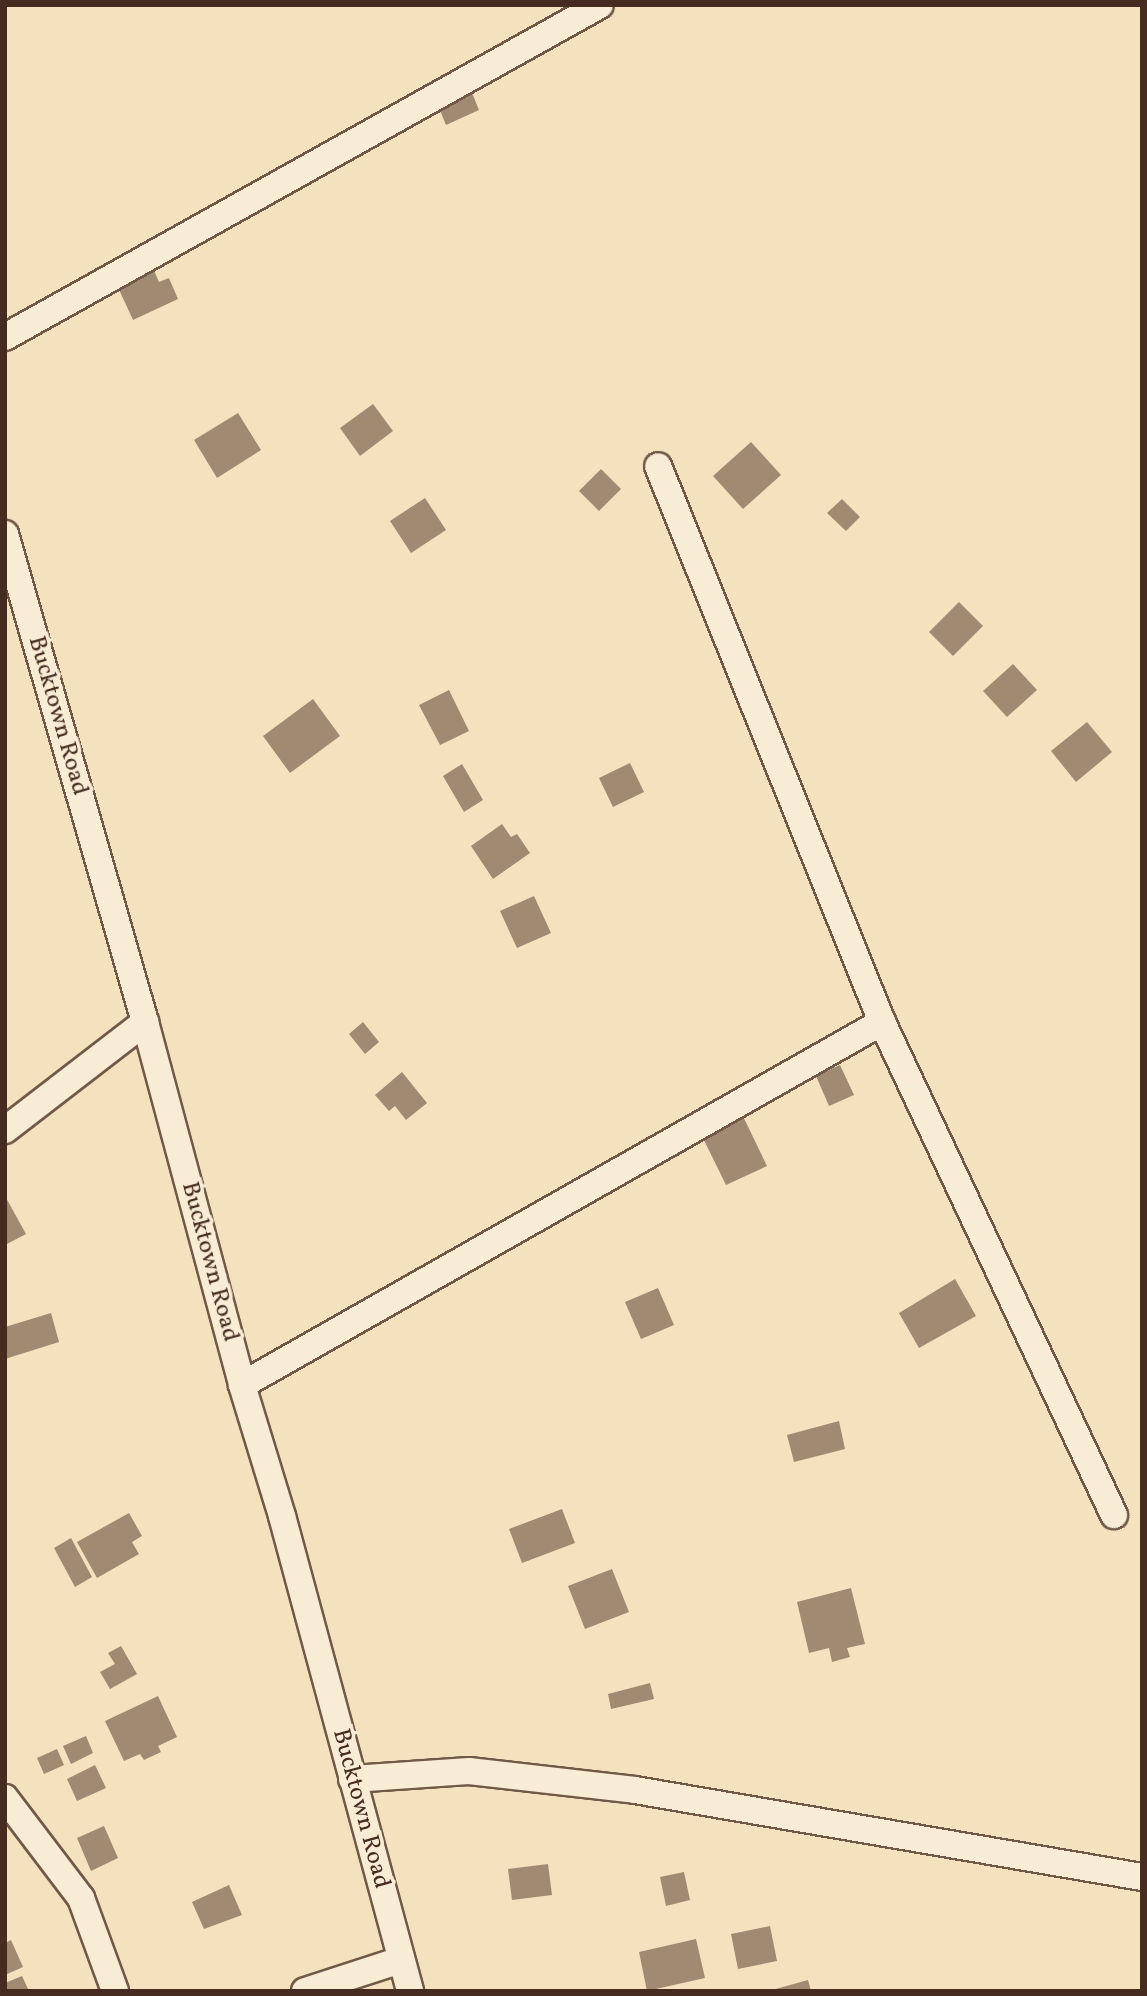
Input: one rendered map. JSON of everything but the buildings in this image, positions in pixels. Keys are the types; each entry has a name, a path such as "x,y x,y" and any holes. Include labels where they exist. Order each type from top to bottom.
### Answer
{"street":[{"path":"5,337 600,5"},
{"path":"658,466 882,1022 1114,1515"},
{"name":"Bucktown Road","path":"5,534 145,1023 410,1991"},
{"path":"242,1385 882,1022"},
{"path":"5,1130 145,1023"},
{"path":"352,1780 469,1770 635,1790 1142,1877"},
{"path":"5,1798 81,1898 115,1991"},
{"path":"305,1991 401,1960"}]}
